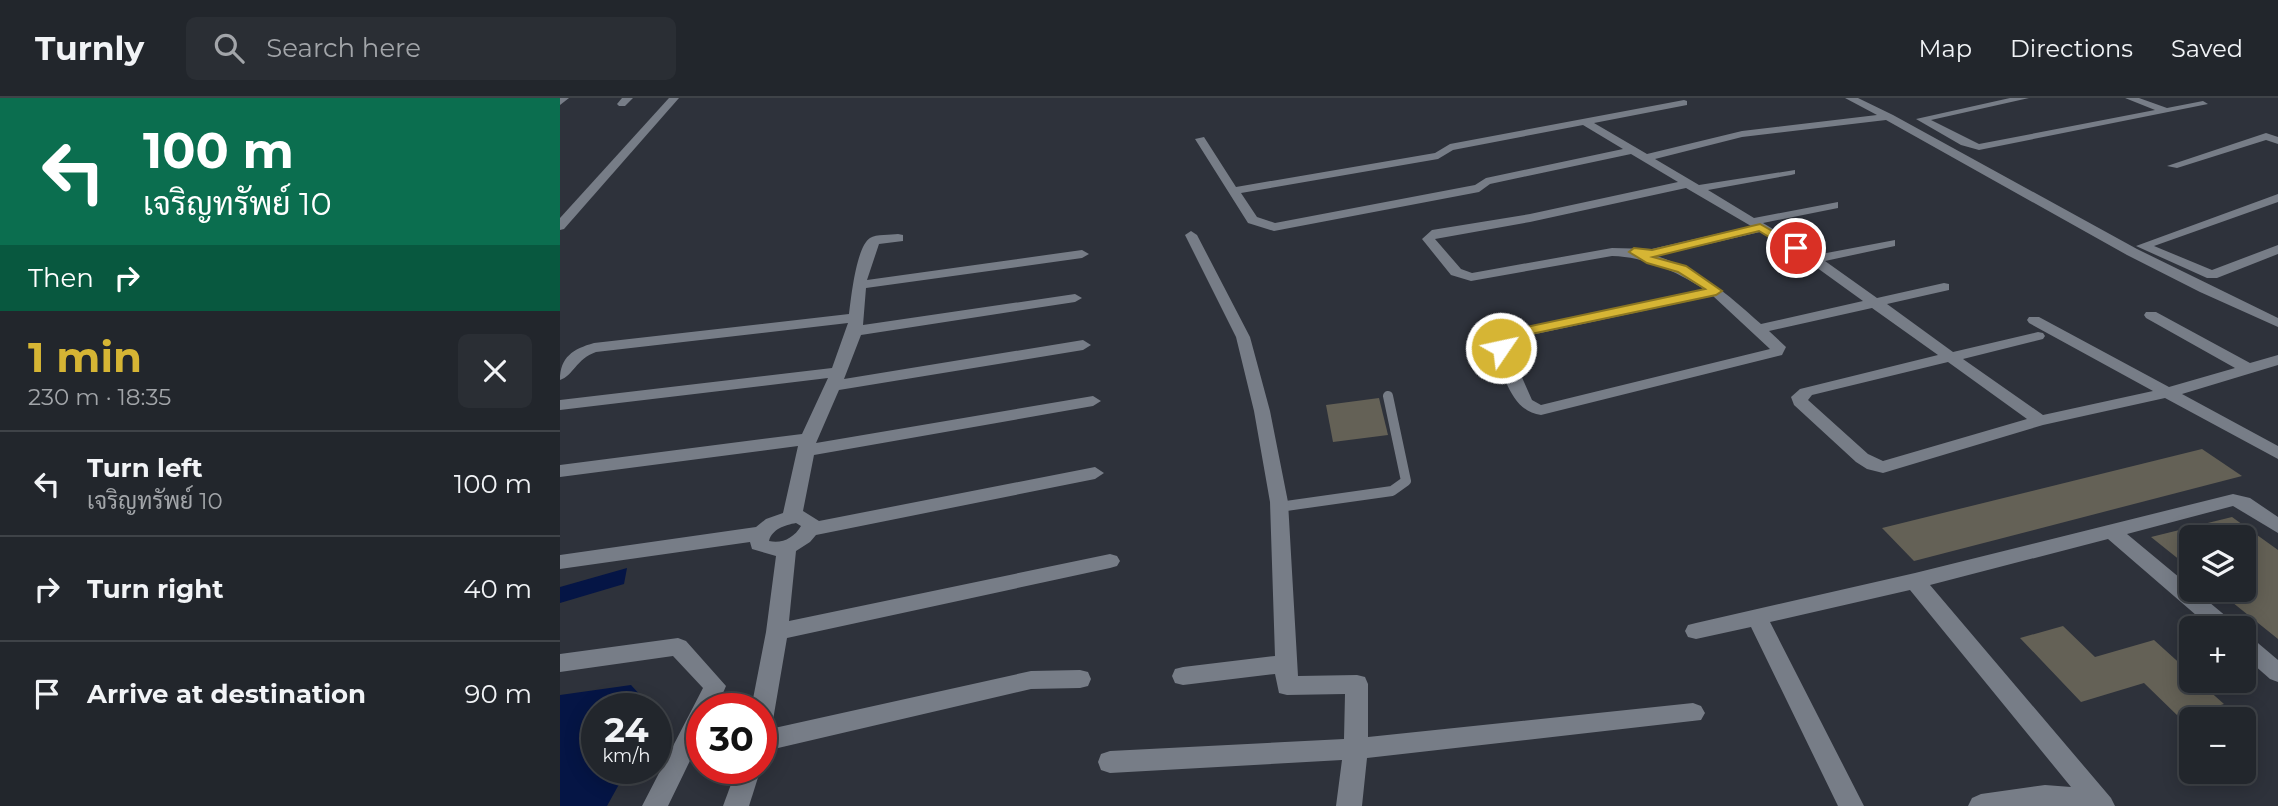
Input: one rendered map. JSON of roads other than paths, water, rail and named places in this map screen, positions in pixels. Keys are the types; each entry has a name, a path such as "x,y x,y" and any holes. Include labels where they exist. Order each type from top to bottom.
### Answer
{"street":[{"path":"560,226 674,98"},
{"path":"1850,98 1890,117 1989,174 2167,268 2278,323"},
{"path":"2024,98 1921,119 1972,145 1986,146 2203,104"},
{"path":"2130,98 2166,111"},
{"path":"1232,191 1438,156 1450,147 1684,103"},
{"path":"1645,158 1742,134 1890,117"},
{"path":"1585,122 1814,259 1878,302 2040,421"},
{"path":"1928,139 1950,135"},
{"path":"2173,166 2266,136 2278,141"},
{"path":"1200,139 1252,220 1274,227 1479,188 1486,181 1631,151"},
{"path":"1791,172 1691,187 1428,236 1456,272 1471,276 1612,252 1652,253 1834,205"},
{"path":"2278,198 2142,246 2212,275 2278,249"},
{"path":"1191,235 1243,337 1262,411 1279,507 1287,686 1357,684 1356,750 1349,806"},
{"path":"792,517 806,445 855,325 860,273 874,241 898,238"},
{"path":"1814,259 1890,243"},
{"path":"1634,252 1652,261 1682,269 1716,291 1759,329 1777,347 1777,352 1541,410 1533,409 1525,403 1501,348 1504,337 1716,291"},
{"path":"860,285 1082,254"},
{"path":"2167,268 2182,262"},
{"path":"1759,329 1944,287"},
{"path":"560,376 578,354 594,348 855,325 1075,298"},
{"path":"2151,315 2248,369"},
{"path":"2278,360 2167,393 2040,421 1883,467 1872,465 1862,458 1800,402 1799,397 1806,392 1952,357 2036,328 2167,393 2210,414 2278,453"},
{"path":"560,405 835,379 1083,345"},
{"path":"560,471 806,445 1093,401"},
{"path":"762,533 760,544 763,548 788,547 803,539 811,529 1095,473"},
{"path":"1696,631 1914,581 2233,500 2243,502 2278,526"},
{"path":"560,562 762,533 775,523 792,517 809,520 811,529"},
{"path":"2111,531 2211,616"},
{"path":"766,693 788,547"},
{"path":"777,632 1110,561"},
{"path":"1914,581 2100,803"},
{"path":"1757,617 1851,806"},
{"path":"560,663 678,647 715,686 712,693"},
{"path":"2256,654 2278,673"},
{"path":"1183,676 1285,664"},
{"path":"777,739 1031,680 1080,679"},
{"path":"1110,762 1356,750 1693,713"},
{"path":"654,806 686,743"},
{"path":"736,806 744,784"},
{"path":"1981,806 2045,797 2100,803"}],"lane":[{"path":"1279,507 1392,491 1401,487 1406,481 1388,396"}]}
